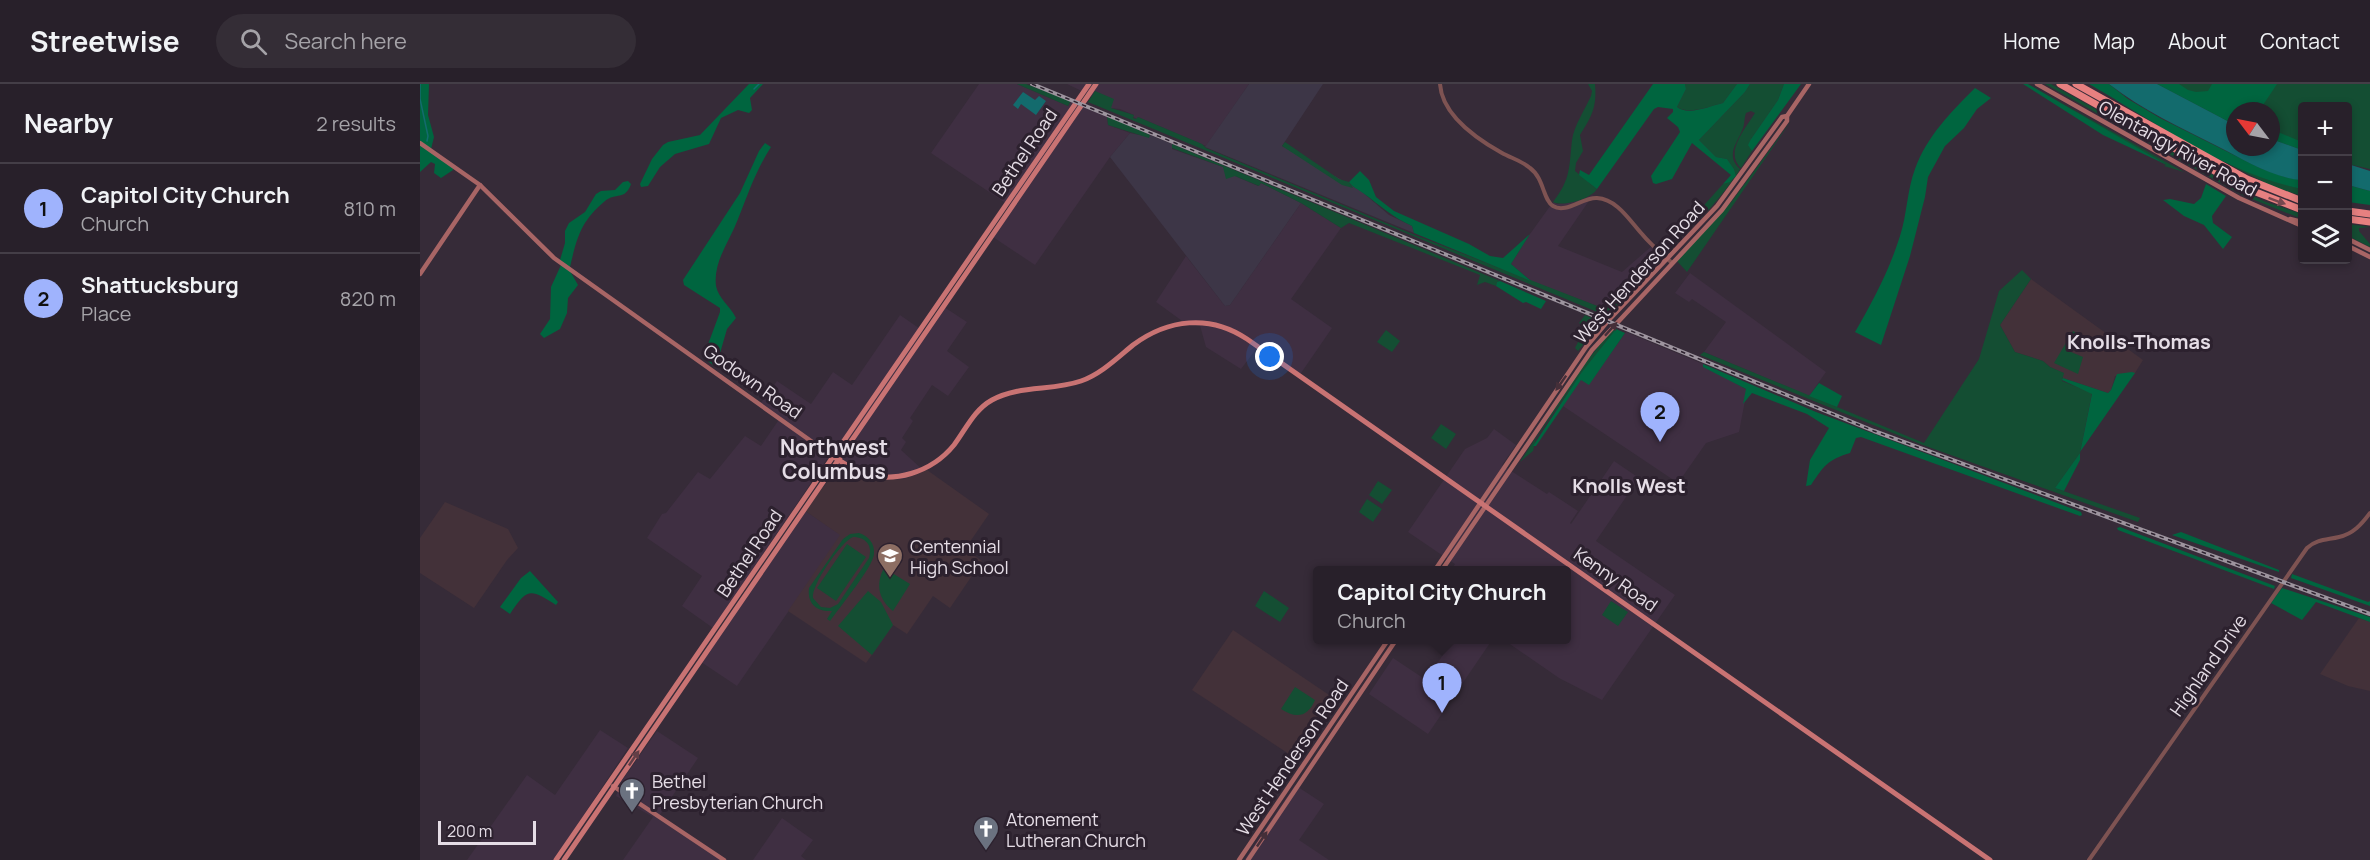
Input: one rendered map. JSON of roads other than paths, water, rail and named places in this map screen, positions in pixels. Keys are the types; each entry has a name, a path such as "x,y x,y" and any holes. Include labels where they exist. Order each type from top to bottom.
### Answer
{"highway":[{"path":"2060,84 2243,187 2298,208"},
{"path":"2076,84 2247,179 2298,199"},
{"path":"2352,211 2370,214"},
{"path":"2352,220 2370,222"}],"main road":[{"name":"Bethel Road","path":"564,860 1089,95 1092,84"},
{"name":"Bethel Road","path":"556,860 832,456 1092,84"},
{"name":"West Henderson Road","path":"1438,566 1592,350 1735,193 1787,121 1787,116 1809,84"},
{"name":"Olentangy River Road","path":"2037,84 2239,198 2298,223"},
{"name":"West Henderson Road","path":"1445,566 1587,347 1607,322 1717,206 1782,117 1787,116"},
{"name":"Godown Road","path":"420,143 480,185 554,258 832,456 860,472 880,477 895,477 931,465 946,453 976,414 994,399 1011,393 1087,379 1105,368 1145,336 1166,326 1192,322 1222,326"},
{"path":"420,274 480,185"},
{"path":"2352,241 2370,250"},
{"path":"2352,248 2370,257"},
{"name":"Kenny Road","path":"1222,326 1240,334 1990,860"},
{"name":"West Henderson Road","path":"1239,860 1385,644"},
{"name":"West Henderson Road","path":"1248,860 1393,644"},
{"path":"608,783 724,860"}],"street":[{"path":"1440,84 1442,97 1452,113 1486,143 1534,171 1544,186 1546,198 1552,206 1562,208 1589,198 1604,199 1622,212 1672,263"},
{"name":"Highland Drive","path":"2089,860 2307,548 2319,540 2346,535 2359,526 2370,513"}],"waterway":[{"path":"420,84 420,99 428,136 427,141"},
{"path":"754,89 759,84"}],"railway":[{"path":"1032,84 1874,431 2370,614"}],"place":[{"name":"Shattucksburg","path":"1660,442"},
{"name":"Centennial High School","path":"890,579"},
{"name":"Capitol City Church","path":"1442,713"},
{"name":"Bethel Presbyterian Church","path":"632,814"},
{"name":"Atonement Lutheran Church","path":"986,852"}],"district":[{"name":"Knolls-Thomas","path":"2139,341"},
{"name":"Northwest Columbus","path":"834,459"},
{"name":"Knolls West","path":"1629,485"}]}
